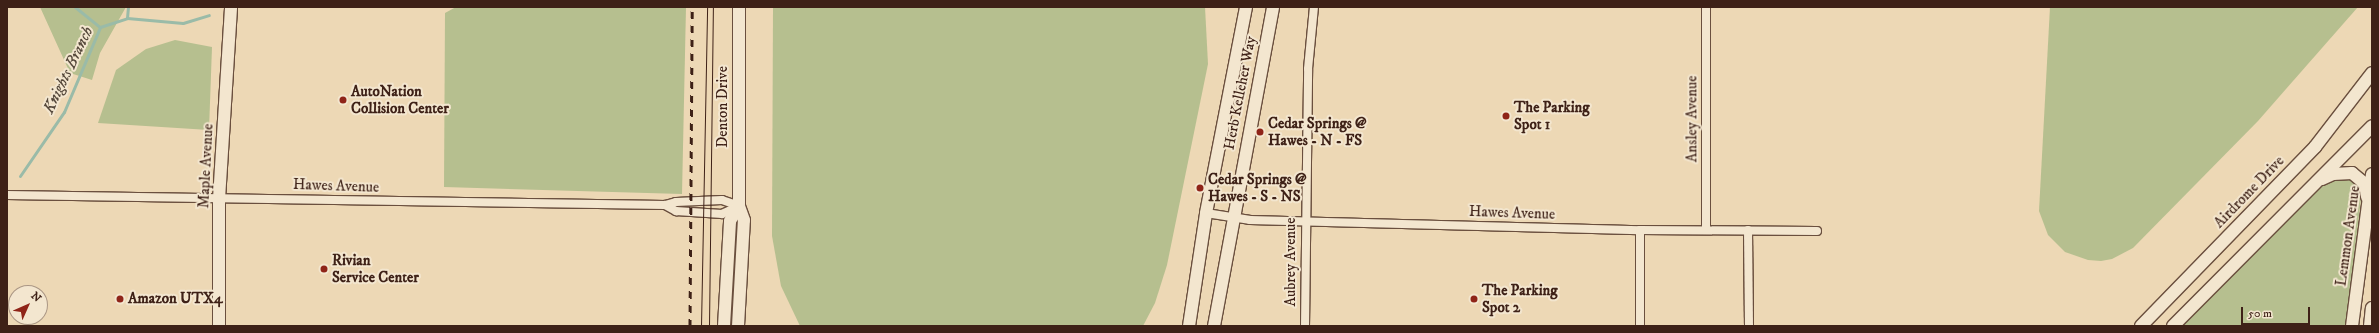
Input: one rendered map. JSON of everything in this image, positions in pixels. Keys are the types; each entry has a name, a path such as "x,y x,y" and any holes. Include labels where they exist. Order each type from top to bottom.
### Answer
{"main road":[{"name":"Maple Avenue","path":"219,326 219,199 231,7"},
{"name":"Denton Drive","path":"738,326 744,220 739,206 739,7"},
{"name":"Herb Kelleher Way","path":"1189,326 1206,213 1246,7"},
{"name":"Herb Kelleher Way","path":"1215,324 1233,218 1273,7"},
{"name":"Airdrome Drive","path":"2141,326 2305,158 2372,73"},
{"path":"2172,326 2372,126"},
{"path":"2314,184 2333,174 2352,173 2365,184 2368,207"},
{"name":"Lemmon Avenue","path":"2352,326 2372,174"},
{"name":"Denton Drive","path":"724,326 730,221 739,206"},
{"path":"2370,326 2372,308"}],"street":[{"path":"1270,24 1276,7"},
{"name":"Aubrey Avenue","path":"1305,326 1305,221 1308,69 1314,7"},
{"name":"Ansley Avenue","path":"1706,7 1706,230"},
{"name":"Hawes Avenue","path":"7,195 665,205 676,202 722,200 739,206"},
{"name":"Hawes Avenue","path":"665,205 676,211 722,214 739,206"},
{"name":"Hawes Avenue","path":"1206,213 1233,218 1305,221 1640,230 1817,230"},
{"path":"1640,230 1640,326"},
{"path":"1748,230 1749,326"}],"green space":[{"path":"40,7 126,7 100,53 92,80 70,73"},
{"path":"456,7 686,7 682,194 444,187 445,13"},
{"path":"773,7 1205,7 1208,64 1167,265 1155,303 1143,326 800,326 781,286 772,236"},
{"path":"2050,7 2358,7 2258,121 2133,248 2112,259 2101,261 2088,260 2065,252 2048,235 2039,211"},
{"path":"175,40 212,47 209,130 98,123 116,70 146,49"},
{"path":"2331,177 2352,179 2359,187 2361,199 2346,326 2182,326"}],"waterway":[{"path":"75,7 100,27"},
{"path":"127,18 128,7"},
{"name":"Knights Branch","path":"20,176 64,112 100,27 127,18 183,23 209,15"}],"tram line":[{"path":"701,326 707,7"},
{"path":"709,326 713,7"}],"railway":[{"path":"690,326 692,7"}],"place":[{"name":"AutoNation Collision Center","path":"343,100"},
{"name":"The Parking Spot 1","path":"1506,116"},
{"name":"Cedar Springs @ Hawes - N - FS","path":"1260,132"},
{"name":"Cedar Springs @ Hawes - S - NS","path":"1200,188"},
{"name":"Rivian Service Center","path":"324,269"},
{"name":"Amazon UTX4","path":"120,299"},
{"name":"The Parking Spot 2","path":"1474,299"}]}
